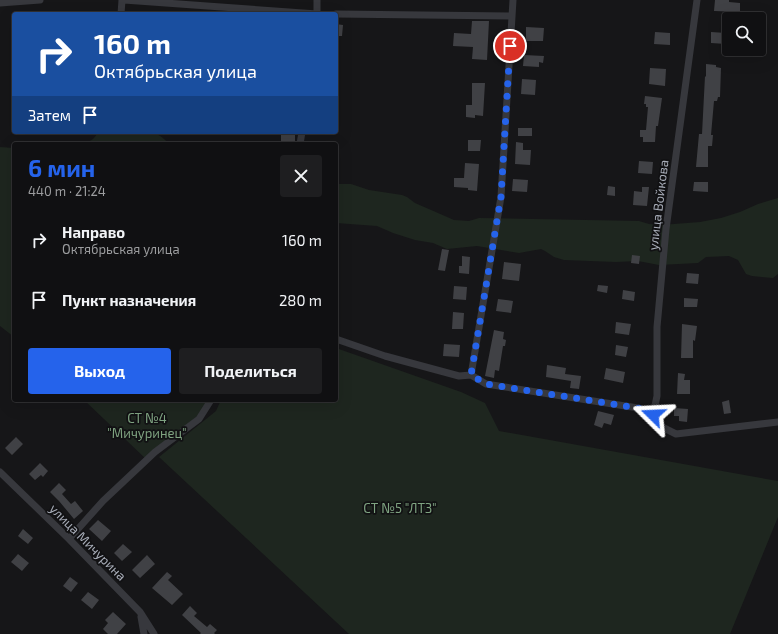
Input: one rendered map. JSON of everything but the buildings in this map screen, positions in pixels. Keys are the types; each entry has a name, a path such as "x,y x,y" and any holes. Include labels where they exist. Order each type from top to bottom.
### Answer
{"street":[{"path":"0,3 40,0"},
{"path":"121,12 123,0 289,12"},
{"path":"317,0 317,12"},
{"path":"471,375 501,197 513,0"},
{"name":"улица Войкова","path":"653,415 657,396 657,327 666,229 697,0"},
{"path":"338,14 512,16"},
{"path":"338,341 384,356 459,376 471,375 486,384 638,408 653,415 662,427 676,434 778,422"},
{"path":"69,539 103,501 155,452 199,419 210,402"},
{"name":"улица Мичурина","path":"0,472 69,539 140,612 154,634"},
{"path":"140,612 144,634"}],"green space":[{"path":"97,134 155,134 168,142 88,142"},
{"path":"0,147 12,148 12,335 0,326"},
{"path":"338,184 351,184 369,190 402,195 415,203 454,220 469,221 479,218 639,221 661,225 700,222 721,218 778,198 778,274 773,278 746,274 738,260 729,256 706,257 698,263 659,265 638,261 616,262 564,260 554,257 541,249 519,253 477,246 447,249 433,243 415,240 393,233 377,226 338,223"},
{"name":"СТ №5 \"ЛТЗ\"","path":"338,349 461,392 485,403 499,431 778,481 778,517 730,634 349,634 159,457 216,411 220,402 338,402"},
{"name":"СТ №4 \"Мичуринец\"","path":"86,402 206,402 201,413 146,459"}],"route":[{"path":"510,46 501,197 471,375 486,384 638,408 653,415"}]}
